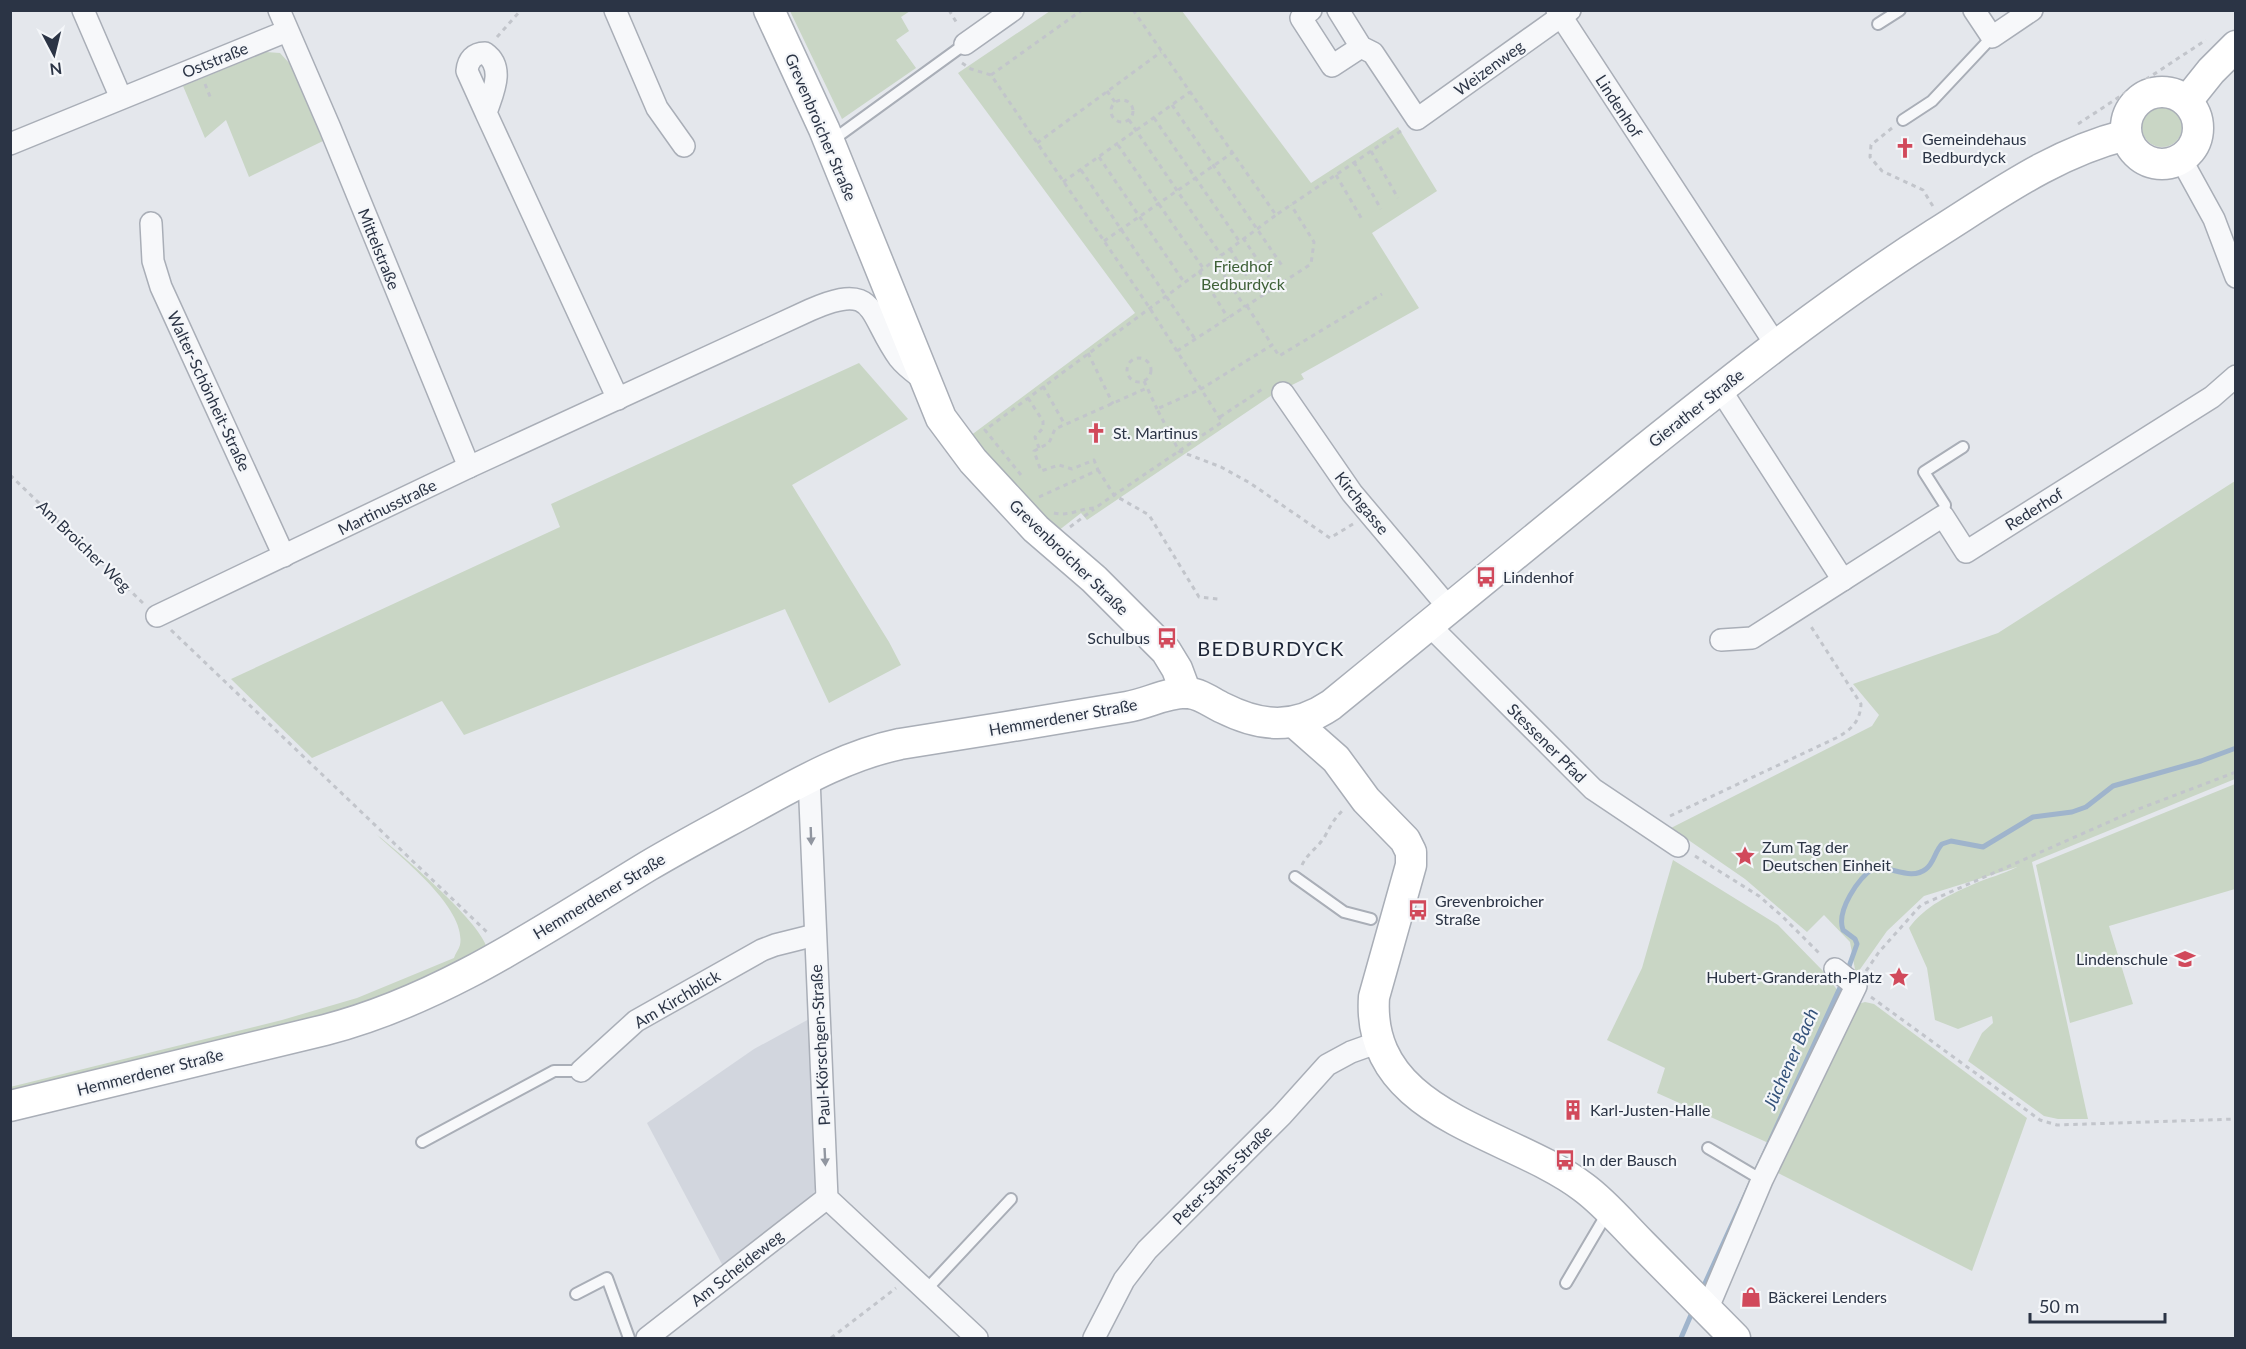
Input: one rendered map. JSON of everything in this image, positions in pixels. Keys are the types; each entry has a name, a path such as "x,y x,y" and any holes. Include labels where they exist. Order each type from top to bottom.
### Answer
{"main road":[{"name":"Grevenbroicher Straße","path":"768,10 830,142 941,418 963,449 1044,537 1077,562 1166,651 1177,669 1186,693"},
{"path":"2187,101 2235,46"},
{"path":"2162,92 2171,93 2187,101 2195,113 2198,133 2193,146 2181,159 2167,164 2149,162 2134,151 2126,135 2127,117 2131,108 2145,96 2162,92"},
{"name":"Gierather Straße","path":"1294,722 1317,714 1331,705 1720,388 1878,270 2039,168 2078,149 2126,135"},
{"path":"1186,693 1198,695 1230,711 1261,722 1276,724 1294,722 1336,759 1360,793 1405,840 1412,857 1376,988 1373,1011 1379,1042 1396,1074 1422,1099 1468,1126 1576,1182 1609,1210 1735,1338"},
{"name":"Hemmerdener Straße","path":"10,1106 359,1021 426,995 462,978 658,860 846,759 885,747 1139,705 1186,693"}],"street":[{"path":"83,10 121,98"},
{"path":"279,10 288,31"},
{"path":"615,10 657,108 684,146"},
{"path":"956,47 1013,10"},
{"path":"1311,10 1300,18 1332,66 1361,47"},
{"path":"1338,10 1361,47 1372,52 1417,120"},
{"path":"1974,10 1992,37 2032,10"},
{"name":"Weizenweg","path":"1417,120 1562,13"},
{"name":"Lindenhof","path":"1562,13 1776,345"},
{"name":"Oststraße","path":"10,144 288,31"},
{"name":"Mittelstraße","path":"288,31 469,467"},
{"path":"486,113 497,77 492,61 485,53 474,56 469,62 467,71 486,113 618,399"},
{"path":"2181,159 2214,219 2235,277"},
{"name":"Walter-Schönheit-Straße","path":"151,223 153,261 161,287 284,556"},
{"name":"Martinusstraße","path":"157,616 469,467 822,305 849,297 858,299 869,306 899,357 925,381"},
{"name":"Rederhof","path":"1943,516 1966,552 2212,397 2235,376"},
{"path":"1720,388 1843,580"},
{"name":"Kirchgasse","path":"1283,393 1334,470 1369,515 1439,616"},
{"path":"1721,640 1752,638 1943,516"},
{"name":"Stessener Pfad","path":"1439,616 1581,777 1605,798 1678,846"},
{"name":"Paul-Körschgen-Straße","path":"809,778 827,1198"},
{"name":"Am Kirchblick","path":"582,1071 636,1021 762,950 815,935"},
{"path":"1701,1304 1756,1175 1847,979"},
{"name":"Peter-Stahs-Straße","path":"1094,1338 1124,1280 1147,1250 1288,1109 1326,1065 1351,1052 1379,1042"},
{"path":"827,1198 977,1338"},
{"name":"Am Scheideweg","path":"647,1338 827,1198"}],"lane":[{"path":"1878,24 1900,10"},
{"path":"1903,120 1932,101 1992,37"},
{"path":"830,142 956,47"},
{"path":"1943,516 1945,506 1924,472 1963,447"},
{"path":"1295,877 1344,912 1371,919"},
{"name":"Am Kirchblick","path":"422,1142 554,1071 582,1071"},
{"path":"1708,1148 1756,1175"},
{"path":"918,1284 1011,1199"},
{"path":"1566,1283 1609,1210"},
{"path":"576,1294 607,1278 629,1338"}],"path":[{"path":"485,53 520,10"},
{"path":"991,75 1082,10"},
{"path":"1133,10 1276,215"},
{"path":"956,47 960,61 971,69 991,75 1149,307 1222,422 1066,530"},
{"path":"1037,143 1162,51"},
{"path":"1107,91 1115,102"},
{"path":"1063,182 1190,92"},
{"path":"1125,100 1129,102 1133,111 1129,120 1124,122 1115,120 1111,111 1115,102 1125,100"},
{"path":"1172,105 1283,267"},
{"path":"1154,118 1239,241"},
{"path":"1129,120 1221,255"},
{"path":"1025,480 985,430 1243,238 1417,120"},
{"path":"1903,120 1870,145 1869,157 1880,170 1923,190 1940,217"},
{"path":"1118,145 1203,268"},
{"path":"1371,151 1398,198"},
{"path":"1104,241 1232,153"},
{"path":"1099,157 1184,282"},
{"path":"1354,162 1381,209"},
{"path":"1081,170 1167,294 1195,339"},
{"path":"1336,175 1363,221"},
{"path":"1177,351 1311,264 1314,242 1291,205"},
{"path":"1243,238 1269,277"},
{"path":"1230,249 1253,286"},
{"path":"1214,260 1279,356 1382,294"},
{"path":"1199,271 1228,318"},
{"path":"1157,409 1201,389 1272,345"},
{"path":"1088,353 1113,404"},
{"path":"1134,360 1144,360 1148,363 1150,373 1144,381 1138,382 1129,378 1127,368 1134,360"},
{"path":"1144,381 1179,451 1221,467 1250,483 1330,538 1369,515"},
{"path":"1219,418 1274,382 1283,393"},
{"path":"1043,386 1065,425"},
{"path":"1147,388 1055,429 1049,443 1034,452 1041,471 1059,465 1072,469 1094,460 1114,495 1149,515 1199,597 1218,599"},
{"path":"1028,398 1043,421 1043,428 1035,436 1039,449"},
{"path":"1043,502 1038,497 1098,470"},
{"name":"Am Broicher Weg","path":"10,475 508,951"},
{"path":"1049,510 1067,515 1087,508 1095,508"},
{"path":"1647,827 1836,738 1854,725 1861,704 1799,608"},
{"path":"1847,979 1879,952 1921,906 2136,810 2235,772"},
{"path":"1295,877 1306,856 1323,839 1331,823 1360,793"},
{"path":"1678,846 1759,896 1847,979 2040,1120 2056,1125 2235,1119"},
{"path":"831,1338 918,1284"}],"shaded area":[{"path":"811,1018 819,1177 813,1195 724,1268 647,1123 754,1049"}],"green space":[{"path":"790,11 910,11 901,17 909,31 896,40 916,68 842,119"},
{"name":"Friedhof Bedburdyck","path":"1050,11 1182,11 1311,183 1398,127 1437,191 1372,233 1419,308 1301,374 1304,379 1272,395 1087,520 1081,513 1058,531 970,436 1135,313 958,73"},
{"path":"266,52 280,53 291,65 323,141 249,177 226,120 205,138 183,86"},
{"path":"2162,107 2176,113 2182,127 2176,141 2162,147 2148,141 2142,127 2148,113"},
{"path":"859,363 908,419 792,485 901,665 829,703 785,609 464,735 442,701 312,758 231,679 560,527 551,504"},
{"path":"2235,481 2235,779 2032,862 2088,1119 2058,1119 2044,1116 1968,1061 1982,1033 1993,1023 1992,1016 1958,1029 1935,1020 1927,968 1909,928 1930,907 1947,897 2017,867 1924,896 1887,931 1856,975 1850,942 1824,915 1807,932 1745,879 1671,828 1872,726 1879,715 1853,684 1998,633"},
{"path":"2235,784 2235,889 2109,926 2133,1004 2070,1023 2036,865"},
{"path":"376,834 420,871 455,905 470,921 487,948 378,1004 11,1098 10,1087 282,1020 357,998 454,958 460,945 459,931 453,915 430,884"},
{"path":"1673,860 1778,925 1823,971 1844,999 1773,1145 1657,1093 1665,1068 1607,1040 1642,968"},
{"path":"1865,1002 1874,1004 2027,1118 1972,1271 1774,1171 1858,1004"}],"waterway":[{"name":"Jüchener Bach","path":"1847,972 1857,944 1855,939 1843,930 1843,914 1855,887 1874,868 1914,874 1929,866 1942,844 1951,841 1983,847 2033,817 2072,812 2086,807 2113,786 2201,761 2236,748"},
{"name":"Jüchener Bach","path":"1701,1292 1843,981"},
{"name":"Jüchener Bach","path":"1681,1338 1694,1308"}],"place":[{"name":"Gemeindehaus Bedburdyck","path":"1905,148"},
{"name":"St. Martinus","path":"1096,433"},
{"name":"Lindenhof","path":"1486,577"},
{"name":"Schulbus","path":"1167,638"},
{"name":"Zum Tag der Deutschen Einheit","path":"1745,856"},
{"name":"Grevenbroicher Straße","path":"1418,910"},
{"name":"Lindenschule","path":"2185,959"},
{"name":"Hubert-Granderath-Platz","path":"1899,977"},
{"name":"Karl-Justen-Halle","path":"1573,1110"},
{"name":"In der Bausch","path":"1565,1160"},
{"name":"Bäckerei Lenders","path":"1751,1297"}],"district":[{"name":"BEDBURDYCK","path":"1271,649"}]}
